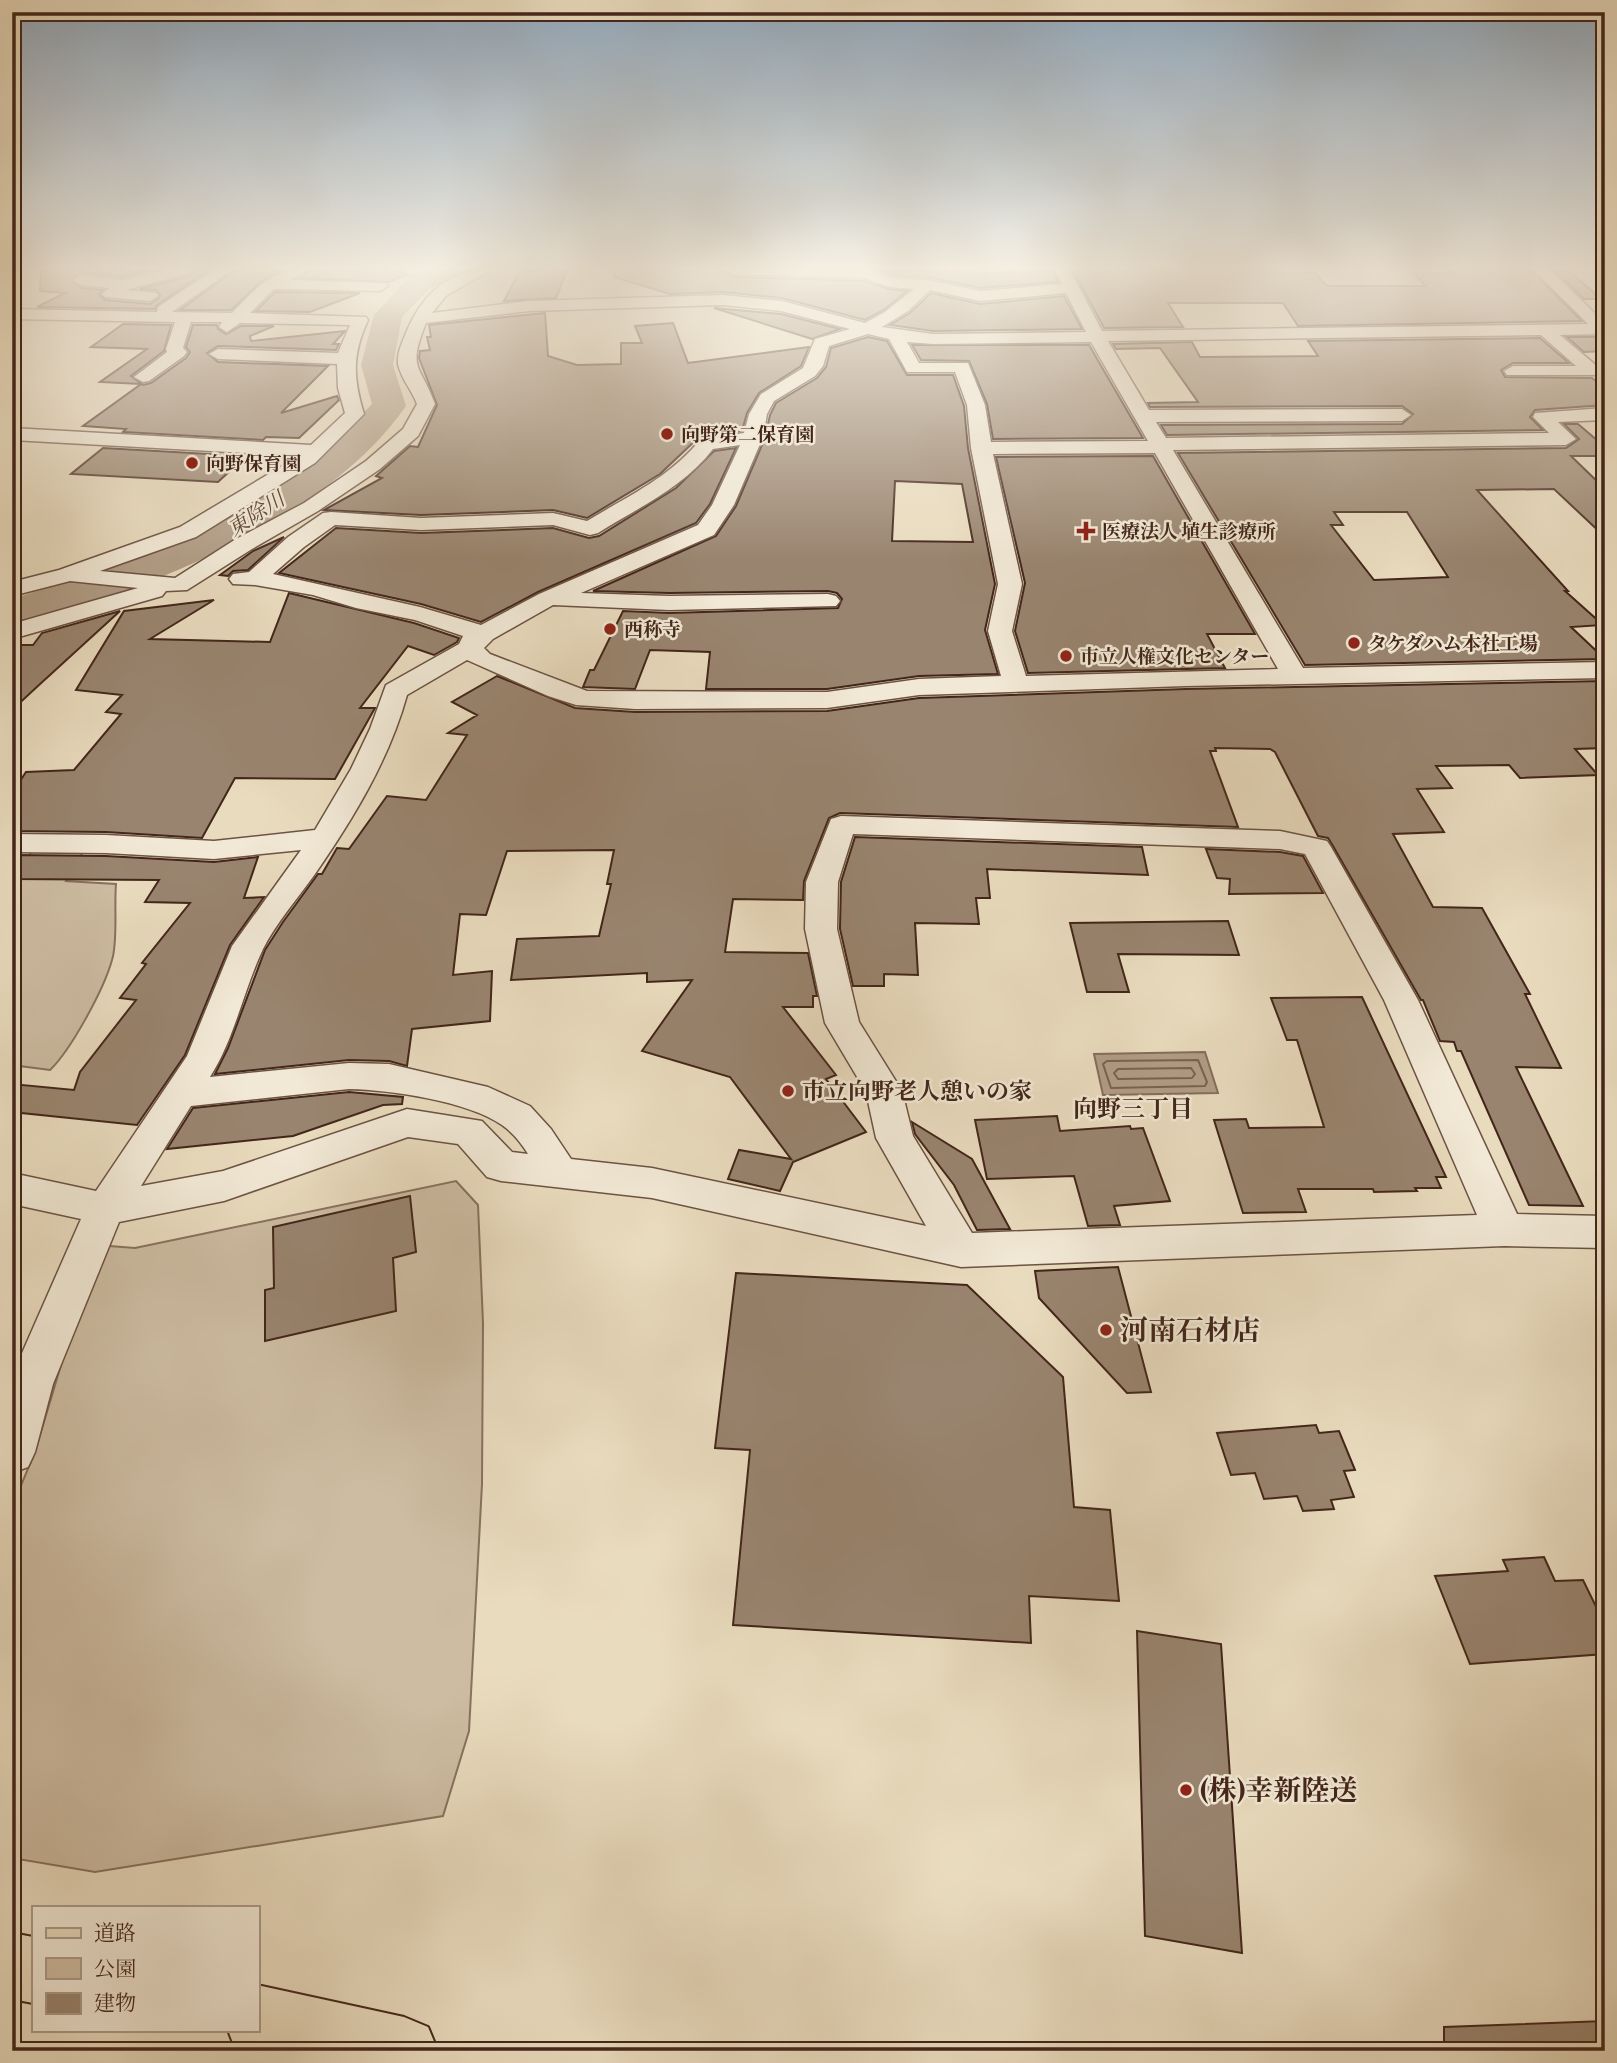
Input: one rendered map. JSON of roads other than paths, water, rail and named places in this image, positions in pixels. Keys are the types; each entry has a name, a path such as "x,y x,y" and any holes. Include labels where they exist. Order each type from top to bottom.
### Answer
{"main road":[{"path":"12,1966 32,1970"},
{"path":"259,2019 404,2051"}],"street":[{"path":"157,366 149,372 183,370"},
{"path":"12,589 67,575 188,532 316,452 355,414 343,377 345,366"},
{"path":"12,632 178,585 311,507 373,465 411,432 426,404 422,390 407,366"},
{"path":"12,1452 31,1384 105,1209 203,1059 248,946 325,838 365,769 384,729 395,691 423,672 469,649 484,634 547,599 706,530 723,505 753,437 758,414 767,398 814,366"},
{"path":"912,366 962,367 976,405 981,448 1010,584 1000,631 1016,684"},
{"path":"1115,366 1295,676"},
{"path":"1561,415 1508,367 1599,371"},
{"path":"1145,416 1402,415"},
{"path":"981,448 1566,439 1542,417 1605,415"},
{"path":"12,434 316,452"},
{"path":"254,578 296,542 331,518 421,524 553,519 590,528 676,479 707,444 753,437"},
{"path":"67,575 178,585 254,578 420,614 477,632 469,649"},
{"path":"547,599 669,603 828,601"},
{"path":"469,649 481,659 585,699 827,700 919,687 1605,670"},
{"path":"961,1250 895,1138 884,1091 842,1023 821,929 822,882 841,825 1280,840 1316,847 1401,1000 1504,1230"},
{"path":"12,843 106,844 214,850 273,846 325,838"},
{"path":"181,1094 349,1076 389,1077 488,1101 517,1115 538,1139 560,1173"},
{"path":"12,1188 105,1209 224,1186 407,1123 469,1131 501,1166 652,1183 961,1250 1504,1230 1605,1232"}],"water":[{"path":"1205,1052 1218,1093 1103,1095 1094,1054"}],"waterway":[{"name":"東除川","path":"12,613 167,559 266,510 311,480 352,445 389,406 377,366"}],"place":[{"name":"向野第二保育園","path":"667,434"},
{"name":"向野保育園","path":"192,463"},
{"name":"医療法人 埴生診療所","path":"1086,531"},
{"name":"西称寺","path":"610,629"},
{"name":"タケダハム本社工場","path":"1354,643"},
{"name":"市立人権文化センター","path":"1066,656"},
{"name":"市立向野老人憩いの家","path":"788,1091"},
{"name":"河南石材店","path":"1106,1330"},
{"name":"(株)幸新陸送","path":"1186,1790"}],"district":[{"name":"向野三丁目","path":"1133,1109"}]}
